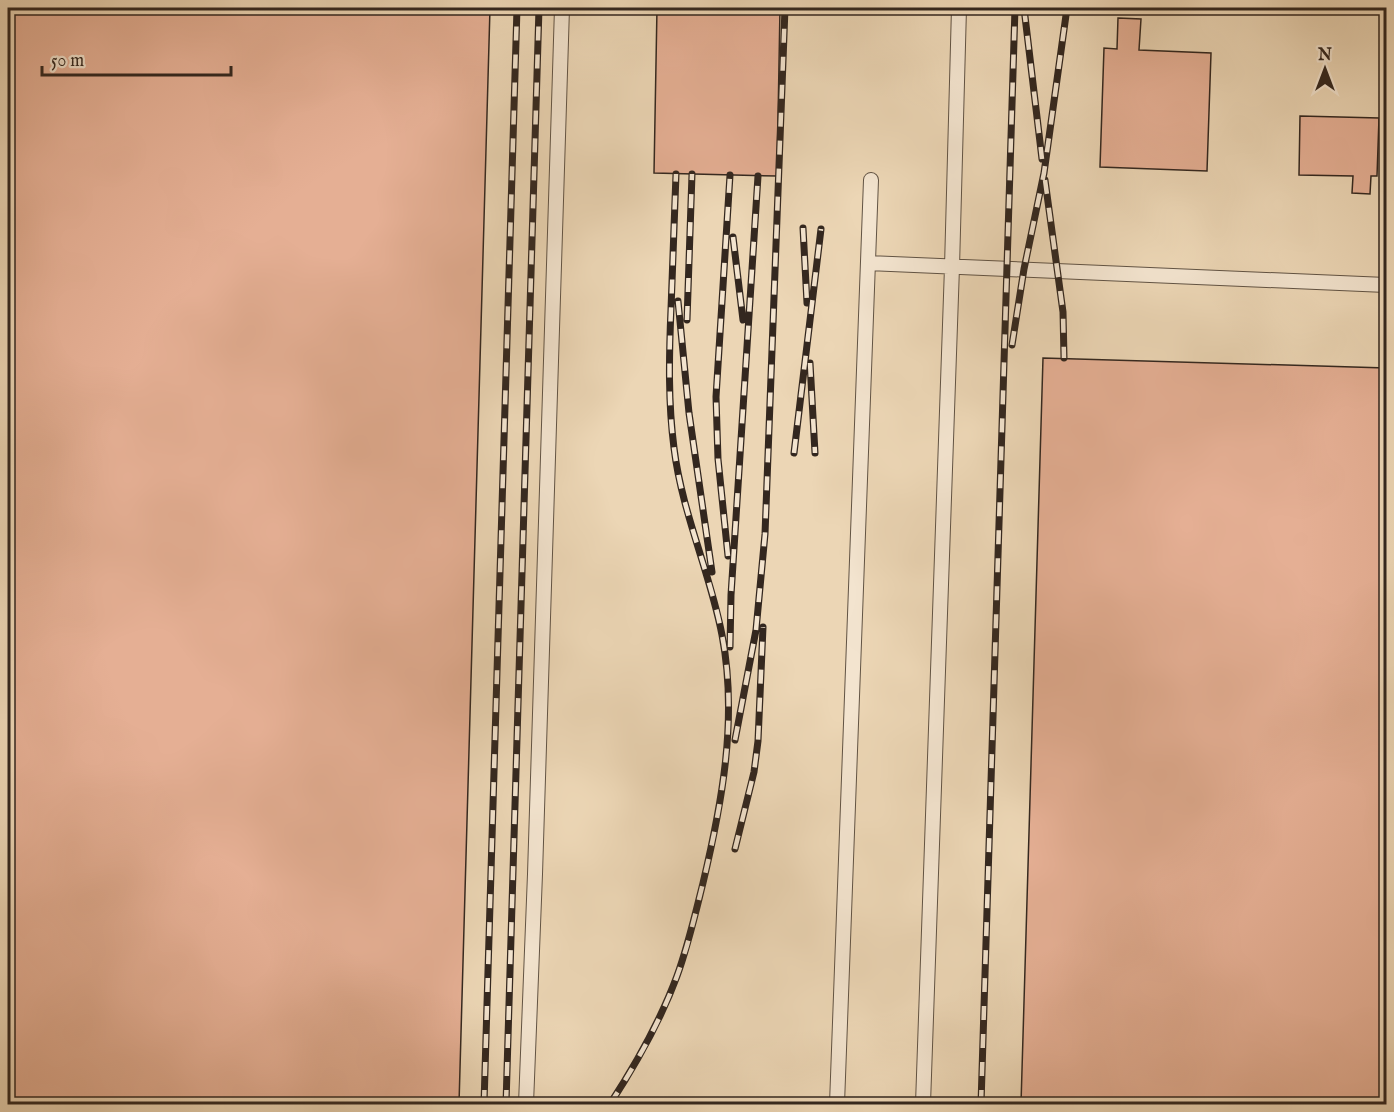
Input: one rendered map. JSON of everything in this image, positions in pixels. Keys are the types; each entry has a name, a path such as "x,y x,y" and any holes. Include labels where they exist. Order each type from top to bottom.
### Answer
{"lane":[{"path":"525,1104 536,862 562,8"},
{"path":"923,1104 959,8"},
{"path":"837,1104 871,180"},
{"path":"868,262 1386,285"}],"building":[{"path":"8,8 490,8 459,1104 8,1104"},
{"path":"657,8 780,8 777,176 654,173"},
{"path":"1118,18 1141,19 1139,50 1211,53 1207,171 1100,167 1104,48 1117,49"},
{"path":"1300,116 1379,118 1377,176 1371,176 1370,194 1352,193 1353,176 1299,175"},
{"path":"1043,358 1386,368 1386,1104 1021,1104"}],"railway":[{"path":"484,1104 517,8"},
{"path":"506,1104 539,8"},
{"path":"735,740 756,630 765,534 785,8"},
{"path":"981,1104 1015,8"},
{"path":"1024,8 1042,159"},
{"path":"1012,345 1024,269 1044,173 1067,8"},
{"path":"610,1104 655,1026 685,953 716,822 726,760 727,666 722,635 711,588 683,496 672,431 669,362 676,174"},
{"path":"687,320 692,174"},
{"path":"728,556 718,459 716,397 730,175"},
{"path":"730,647 731,595 758,176"},
{"path":"1045,180 1063,312 1064,358"},
{"path":"803,228 807,303"},
{"path":"794,453 821,229"},
{"path":"733,237 743,320"},
{"path":"678,301 689,413 712,572"},
{"path":"810,363 815,453"},
{"path":"735,849 754,772 758,741 763,627"}]}
